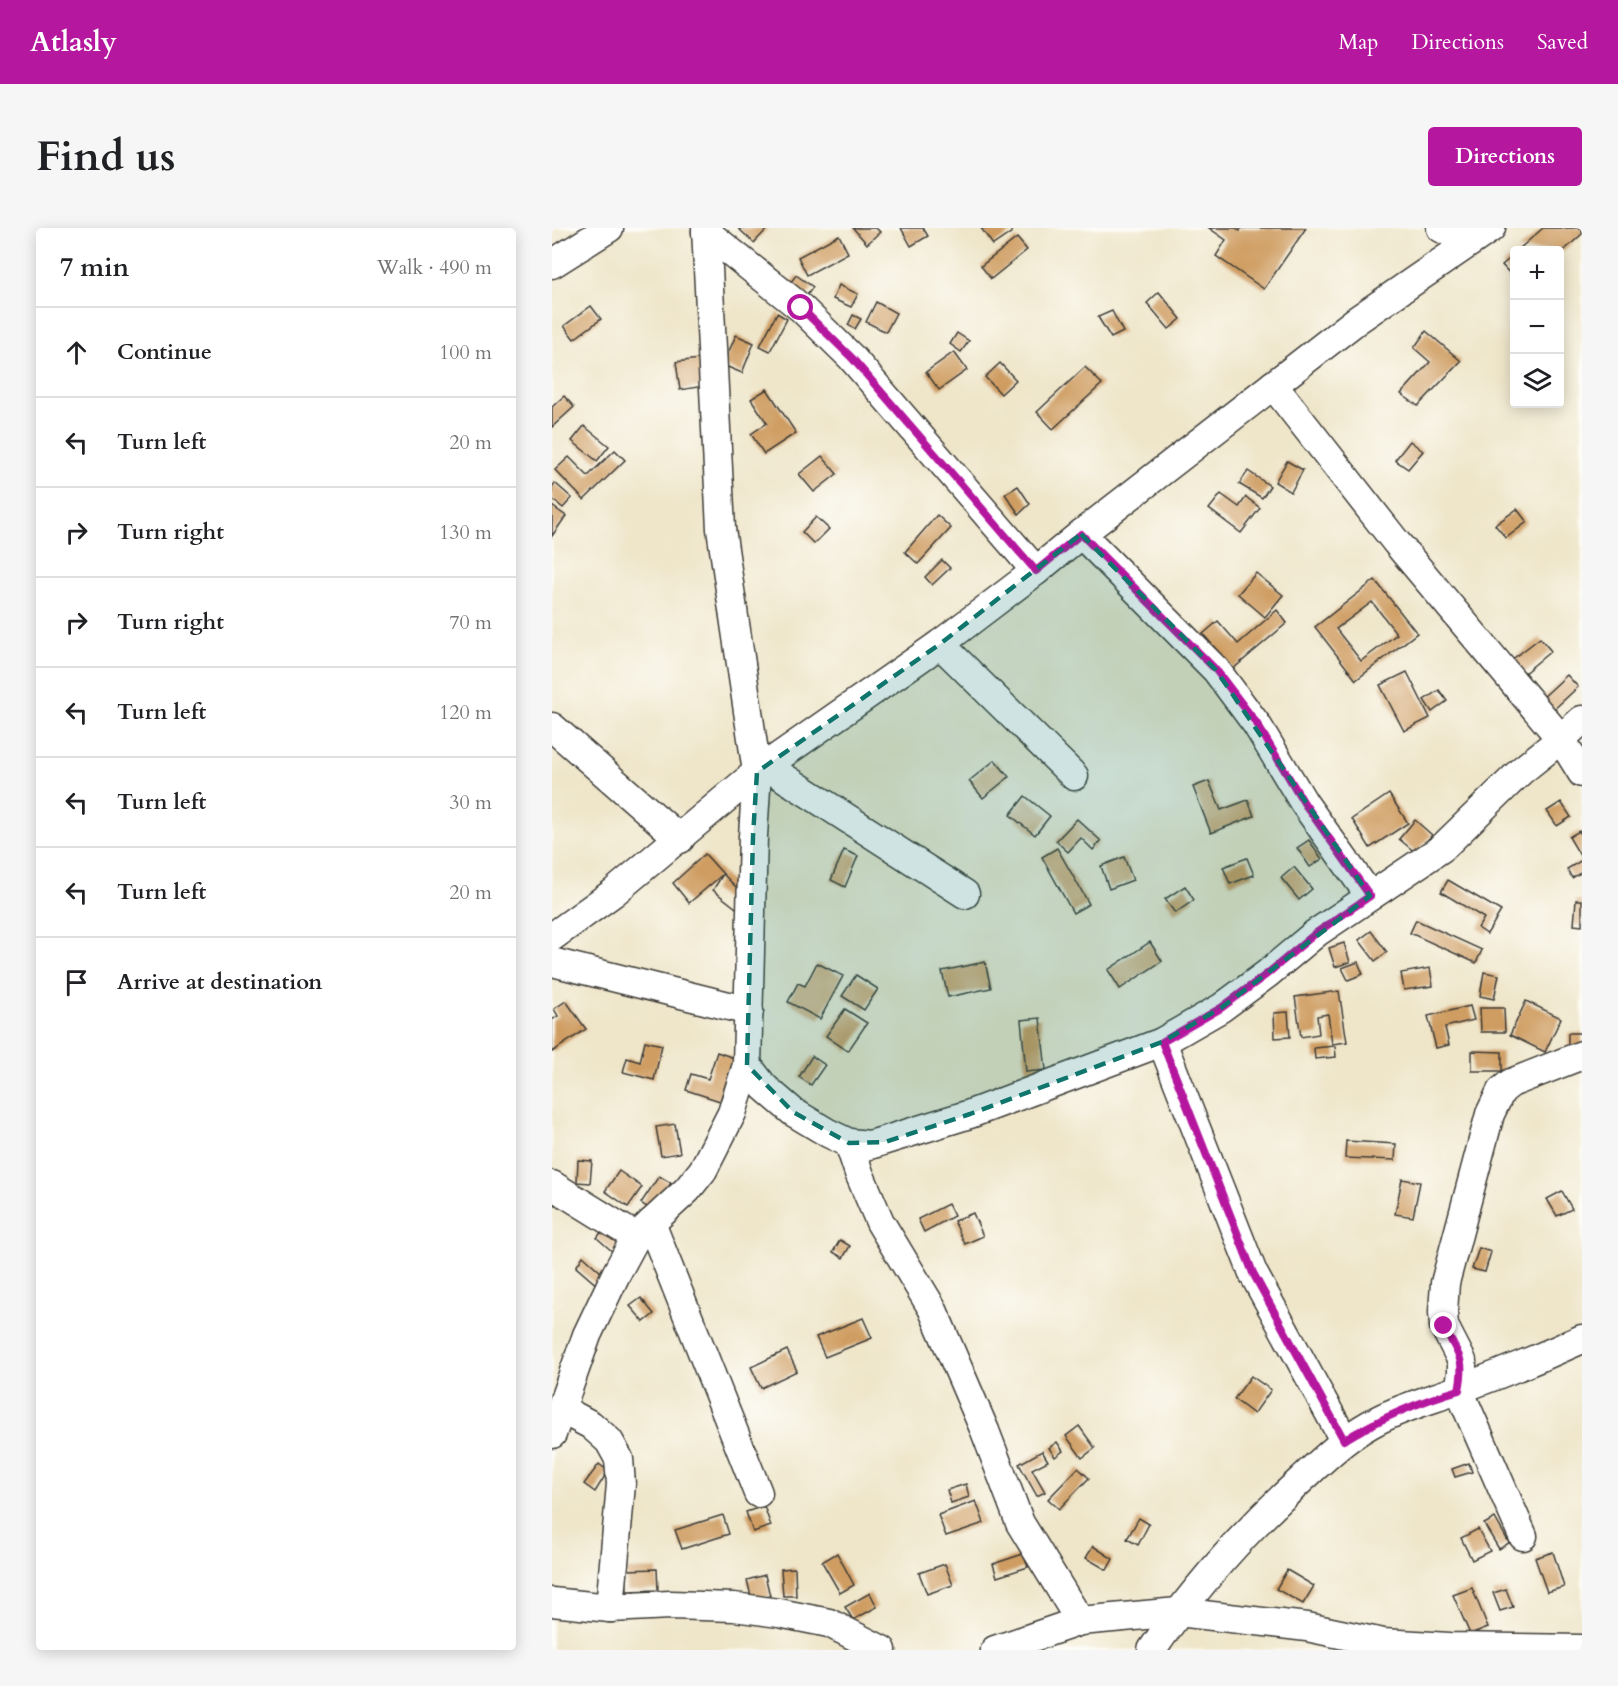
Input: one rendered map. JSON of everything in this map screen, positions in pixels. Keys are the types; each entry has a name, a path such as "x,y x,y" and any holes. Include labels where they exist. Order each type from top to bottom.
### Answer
{"street":[{"path":"552,264 609,228"},
{"path":"1441,228 1480,235"},
{"path":"706,230 801,308 852,358 1036,571"},
{"path":"610,1608 621,1484 619,1459 609,1442 591,1425 556,1421 587,1335 644,1230 687,1190 703,1170 732,1113 747,1065 751,890 762,769 721,529 706,230"},
{"path":"552,937 613,893 762,769 940,644 1357,320 1480,235"},
{"path":"1273,385 1396,542 1562,739 1582,773"},
{"path":"1081,534 1216,670 1257,724 1304,803 1370,896"},
{"path":"940,644 1074,776"},
{"path":"747,1065 764,1087 793,1112 849,1143 870,1144 885,1142 970,1114 1162,1042 1221,1008 1267,974 1316,933 1442,848 1521,771 1582,720"},
{"path":"552,727 680,839"},
{"path":"762,769 965,894"},
{"path":"552,962 749,1011"},
{"path":"1162,1042 1253,1273 1344,1440"},
{"path":"1523,1536 1459,1390 1462,1361 1444,1326 1445,1283 1490,1114 1501,1091 1511,1083 1582,1055"},
{"path":"849,1143 880,1222 932,1308 985,1431 1020,1523 1080,1621"},
{"path":"552,1185 644,1230 759,1493"},
{"path":"1152,1650 1178,1612 1232,1549 1288,1491 1344,1440 1379,1419 1459,1390 1582,1339"},
{"path":"552,1602 610,1608 670,1605 745,1608 779,1612 829,1623 872,1647"},
{"path":"995,1650 1080,1621 1178,1612 1306,1627 1383,1643 1449,1647 1582,1649"}],"highlighted area":[{"path":"1081,534 1216,670 1370,896 1221,1008 1162,1042 970,1114 885,1142 849,1143 793,1112 747,1065 753,836 757,772 940,644"}],"building":[{"path":"738,228 768,228 754,243"},
{"path":"853,228 876,228 880,232 867,244"},
{"path":"901,228 923,228 928,236 911,246"},
{"path":"981,228 1009,228 1012,232 993,245"},
{"path":"1209,228 1236,228 1240,231 1241,228 1306,228 1264,289 1216,256 1226,240"},
{"path":"1543,228 1582,228 1582,234 1564,250 1564,246 1523,246"},
{"path":"839,235 848,253 807,275 798,257"},
{"path":"1017,238 1027,250 991,279 981,266"},
{"path":"1510,258 1510,274 1502,265"},
{"path":"796,275 813,287 805,298 788,286"},
{"path":"839,285 858,294 851,307 833,299"},
{"path":"1159,292 1181,319 1169,329 1147,303"},
{"path":"876,302 896,313 886,332 866,322"},
{"path":"591,306 601,319 574,339 564,326"},
{"path":"1112,311 1123,332 1111,338 1098,317"},
{"path":"777,313 787,319 770,351 760,346"},
{"path":"853,315 861,319 855,329 848,325"},
{"path":"1426,331 1461,361 1418,406 1401,394 1430,362 1414,348"},
{"path":"957,333 969,341 961,352 950,344"},
{"path":"736,335 754,343 742,373 723,365"},
{"path":"954,352 967,370 939,390 926,372"},
{"path":"699,359 704,386 680,390 676,362"},
{"path":"1000,363 1016,380 1001,394 985,377"},
{"path":"1085,367 1102,384 1053,429 1037,412"},
{"path":"767,389 796,433 764,454 751,434 767,423 751,399"},
{"path":"564,396 574,407 552,427 552,407"},
{"path":"584,426 609,446 597,461 572,441"},
{"path":"1410,441 1423,451 1408,469 1395,460"},
{"path":"615,450 625,460 584,500 555,470 569,457 588,476"},
{"path":"822,456 837,474 814,492 799,474"},
{"path":"1287,461 1303,470 1291,492 1275,482"},
{"path":"1248,471 1270,486 1262,498 1239,484"},
{"path":"555,483 572,498 563,508 552,499 552,487"},
{"path":"1018,486 1030,504 1019,514 1005,494"},
{"path":"1221,494 1239,507 1246,497 1260,508 1241,533 1209,509"},
{"path":"552,506 566,516 552,536"},
{"path":"1517,509 1527,522 1506,538 1495,525"},
{"path":"937,515 951,528 918,564 905,552"},
{"path":"816,517 829,529 814,544 802,532"},
{"path":"942,560 950,568 932,585 925,577"},
{"path":"1256,573 1283,595 1265,617 1238,594"},
{"path":"1375,580 1417,633 1356,680 1315,627","holes":["1372,602 1397,634 1361,661 1336,629"]},
{"path":"1277,610 1287,623 1233,669 1203,634 1218,621 1238,644"},
{"path":"1540,638 1551,651 1522,675 1510,661"},
{"path":"1407,672 1430,718 1404,731 1380,685"},
{"path":"1567,675 1578,687 1550,713 1539,701"},
{"path":"1439,690 1447,701 1432,712 1424,700"},
{"path":"995,760 1009,777 983,798 969,781"},
{"path":"1209,781 1221,810 1248,800 1254,816 1211,833 1193,787"},
{"path":"1389,794 1408,823 1370,848 1352,819"},
{"path":"1025,796 1050,816 1035,835 1010,815"},
{"path":"1561,802 1571,817 1557,826 1547,811"},
{"path":"1077,819 1101,841 1093,850 1081,838 1068,852 1056,841"},
{"path":"1415,820 1432,835 1416,853 1399,839"},
{"path":"1579,831 1582,836 1582,859 1569,837"},
{"path":"1309,840 1322,859 1310,867 1297,848"},
{"path":"1057,848 1089,904 1073,913 1042,857"},
{"path":"844,850 858,856 845,887 831,880"},
{"path":"705,854 723,874 689,903 673,883"},
{"path":"1124,857 1133,880 1109,889 1101,866"},
{"path":"1247,858 1254,875 1230,884 1223,867"},
{"path":"1582,860 1582,872 1572,878 1567,869"},
{"path":"1294,867 1312,889 1299,900 1281,878"},
{"path":"723,874 746,897 736,908 713,890"},
{"path":"1448,880 1501,911 1487,934 1478,928 1484,918 1441,892"},
{"path":"1185,886 1194,900 1175,913 1165,899"},
{"path":"1576,900 1582,900 1582,926 1574,925"},
{"path":"1416,920 1482,950 1476,963 1410,933"},
{"path":"1371,931 1387,952 1375,961 1359,940"},
{"path":"1150,942 1162,961 1120,989 1108,970"},
{"path":"1344,943 1350,962 1335,967 1329,948"},
{"path":"985,962 991,988 948,997 942,971"},
{"path":"1358,962 1363,974 1348,980 1342,968"},
{"path":"817,963 843,976 820,1019 788,1002 798,983 805,986"},
{"path":"1430,968 1433,986 1404,990 1401,973"},
{"path":"1484,972 1499,975 1494,999 1480,996"},
{"path":"856,975 878,989 864,1010 842,996"},
{"path":"1339,991 1347,1042 1332,1044 1328,1014 1317,1016 1319,1034 1301,1037 1295,997"},
{"path":"566,1001 586,1029 552,1052 552,1020 558,1016 554,1009"},
{"path":"1526,1001 1561,1018 1545,1052 1510,1035"},
{"path":"1470,1006 1474,1020 1445,1027 1449,1045 1436,1048 1428,1016"},
{"path":"1480,1008 1504,1008 1505,1032 1481,1032"},
{"path":"845,1009 867,1023 848,1051 826,1036"},
{"path":"1288,1012 1290,1037 1275,1038 1274,1013"},
{"path":"1040,1018 1046,1070 1026,1072 1021,1020"},
{"path":"1568,1033 1582,1033 1582,1046 1568,1046"},
{"path":"645,1041 662,1045 654,1080 623,1072 627,1058 640,1062"},
{"path":"1335,1046 1336,1057 1315,1059 1314,1048"},
{"path":"1472,1051 1502,1052 1502,1071 1472,1071"},
{"path":"717,1052 734,1058 720,1101 686,1090 691,1074 708,1079"},
{"path":"812,1056 825,1065 811,1085 799,1077"},
{"path":"675,1124 680,1153 661,1156 656,1127"},
{"path":"1346,1141 1396,1144 1395,1160 1345,1158"},
{"path":"578,1160 592,1161 590,1183 577,1182"},
{"path":"619,1171 642,1187 628,1207 605,1191"},
{"path":"659,1176 671,1183 653,1211 641,1203"},
{"path":"1402,1179 1420,1182 1413,1217 1395,1214"},
{"path":"1562,1191 1572,1209 1557,1216 1547,1199"},
{"path":"948,1204 954,1216 924,1232 918,1219"},
{"path":"973,1213 983,1236 965,1244 954,1221"},
{"path":"605,1227 622,1242 614,1253 597,1238"},
{"path":"840,1240 850,1246 843,1258 833,1252"},
{"path":"1479,1248 1491,1252 1485,1272 1472,1269"},
{"path":"583,1256 603,1274 598,1286 576,1267"},
{"path":"641,1298 654,1314 644,1322 630,1306"},
{"path":"863,1318 872,1338 825,1357 816,1337"},
{"path":"787,1350 797,1371 761,1388 751,1367"},
{"path":"1251,1376 1271,1390 1254,1414 1234,1399"},
{"path":"1079,1426 1095,1448 1082,1458 1066,1436"},
{"path":"1057,1442 1063,1451 1055,1457 1049,1448"},
{"path":"1042,1451 1048,1461 1032,1469 1045,1492 1037,1496 1019,1464"},
{"path":"1469,1463 1472,1472 1455,1477 1452,1469"},
{"path":"599,1464 608,1471 595,1492 584,1484"},
{"path":"1078,1468 1089,1478 1059,1509 1048,1499"},
{"path":"966,1484 969,1497 951,1503 947,1490"},
{"path":"976,1501 984,1523 946,1536 938,1515"},
{"path":"764,1506 771,1526 753,1532 746,1512"},
{"path":"723,1515 729,1534 682,1549 675,1530"},
{"path":"1139,1518 1149,1524 1138,1545 1127,1539"},
{"path":"1495,1518 1509,1543 1499,1549 1484,1524"},
{"path":"1478,1529 1490,1551 1472,1560 1461,1538"},
{"path":"1093,1546 1113,1559 1107,1570 1086,1558"},
{"path":"1553,1552 1564,1587 1547,1592 1535,1558"},
{"path":"837,1553 854,1585 840,1593 822,1562"},
{"path":"1023,1554 1028,1567 997,1577 993,1564"},
{"path":"945,1564 953,1585 927,1594 919,1573"},
{"path":"795,1568 796,1596 783,1596 781,1569"},
{"path":"657,1569 658,1590 627,1591 626,1570"},
{"path":"1287,1570 1314,1586 1303,1604 1276,1589"},
{"path":"765,1575 770,1596 752,1600 747,1580"},
{"path":"1472,1588 1488,1627 1470,1634 1453,1595"},
{"path":"1506,1589 1513,1607 1500,1611 1493,1593"},
{"path":"870,1593 877,1607 853,1620 845,1607"}],"route":[{"path":"801,308 852,358 1036,571 1081,534 1216,670 1257,724 1304,803 1370,896 1316,933 1267,974 1221,1008 1162,1042 1253,1273 1344,1440 1379,1419 1425,1400 1459,1390 1462,1361 1444,1326"}]}
